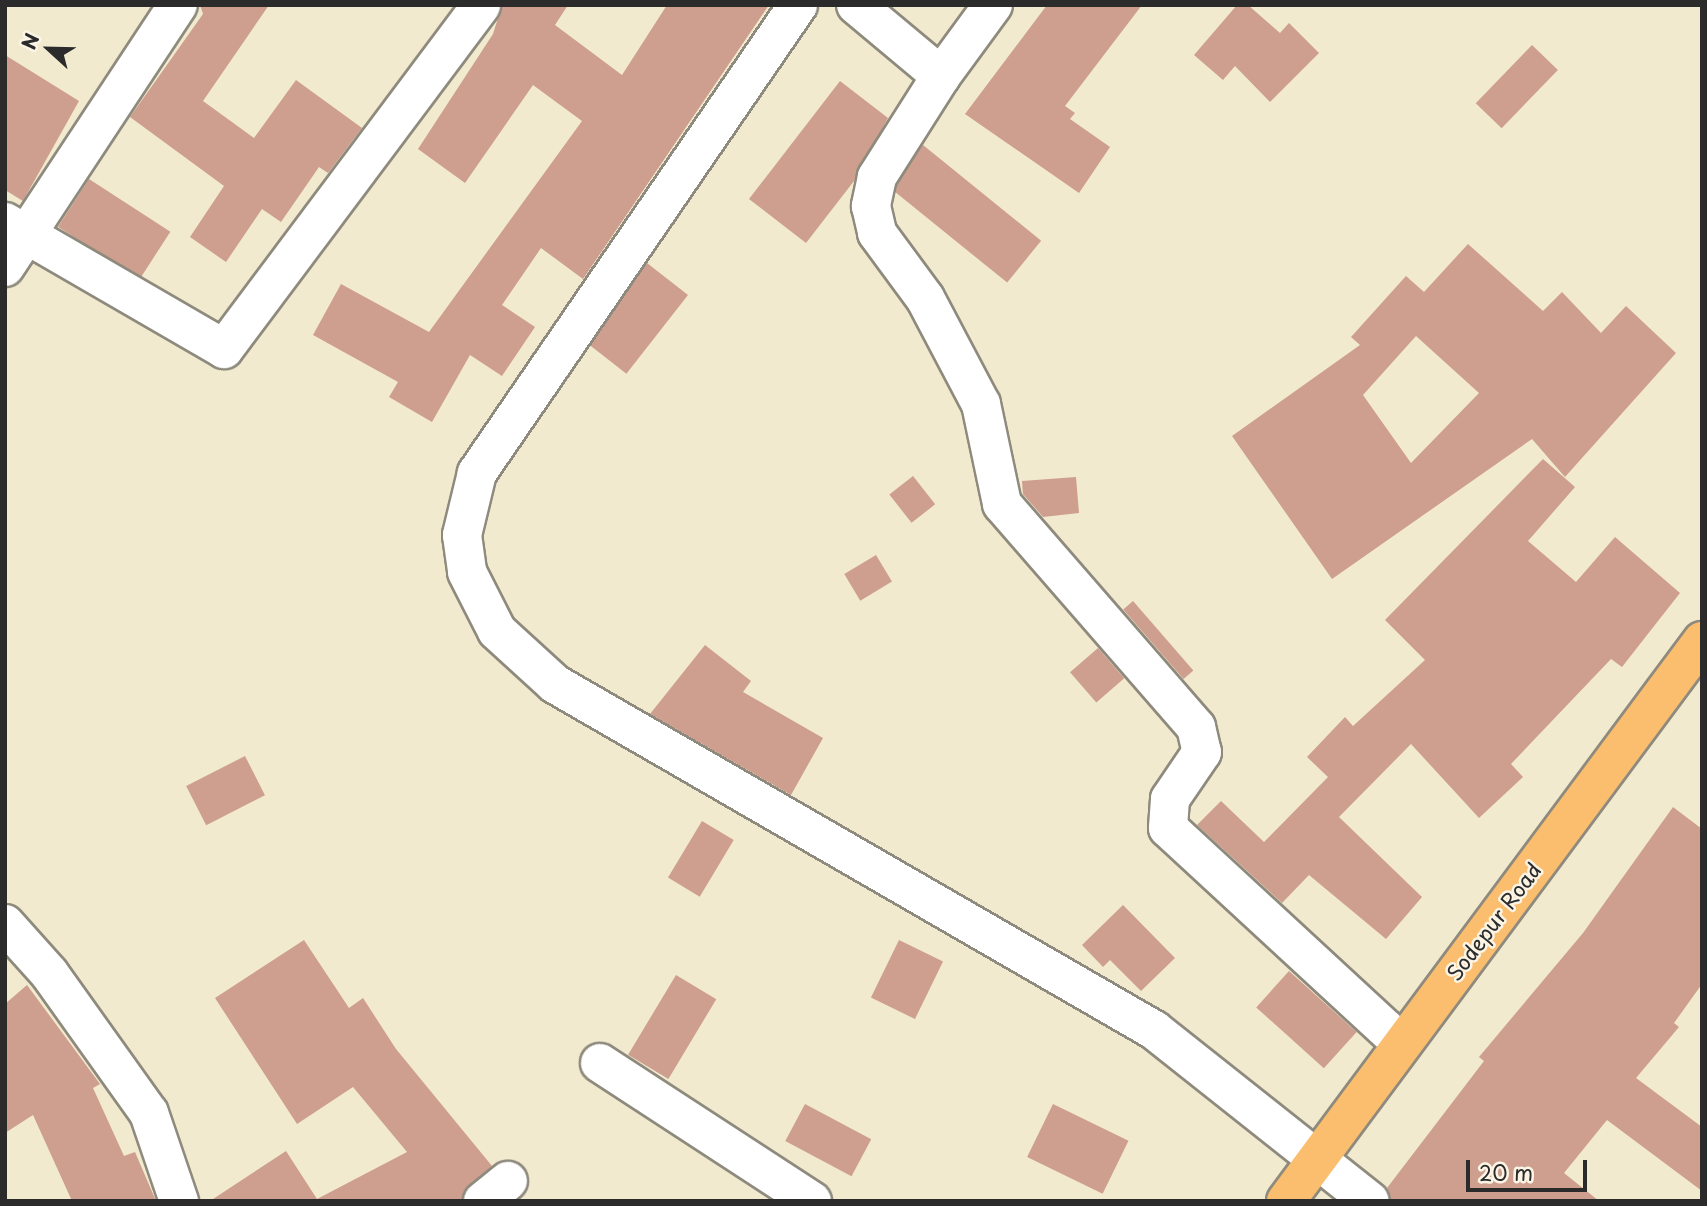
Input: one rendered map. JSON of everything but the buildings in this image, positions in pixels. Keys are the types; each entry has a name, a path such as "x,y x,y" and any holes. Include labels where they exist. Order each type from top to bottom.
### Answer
{"main road":[{"name":"Sodepur Road","path":"1286,1201 1702,641"}],"street":[{"path":"178,5 12,242 224,349 481,5"},
{"path":"798,5 477,473 462,535 467,572 497,631 555,684 1154,1030 1370,1201"},
{"path":"856,5 941,76"},
{"path":"993,5 941,76 877,177 871,206 877,233 925,298 981,404 1002,504 1196,727 1202,752 1170,799 1168,828 1401,1043"},
{"path":"5,924 49,973 149,1113 179,1201"},
{"path":"600,1063 813,1201"}]}
